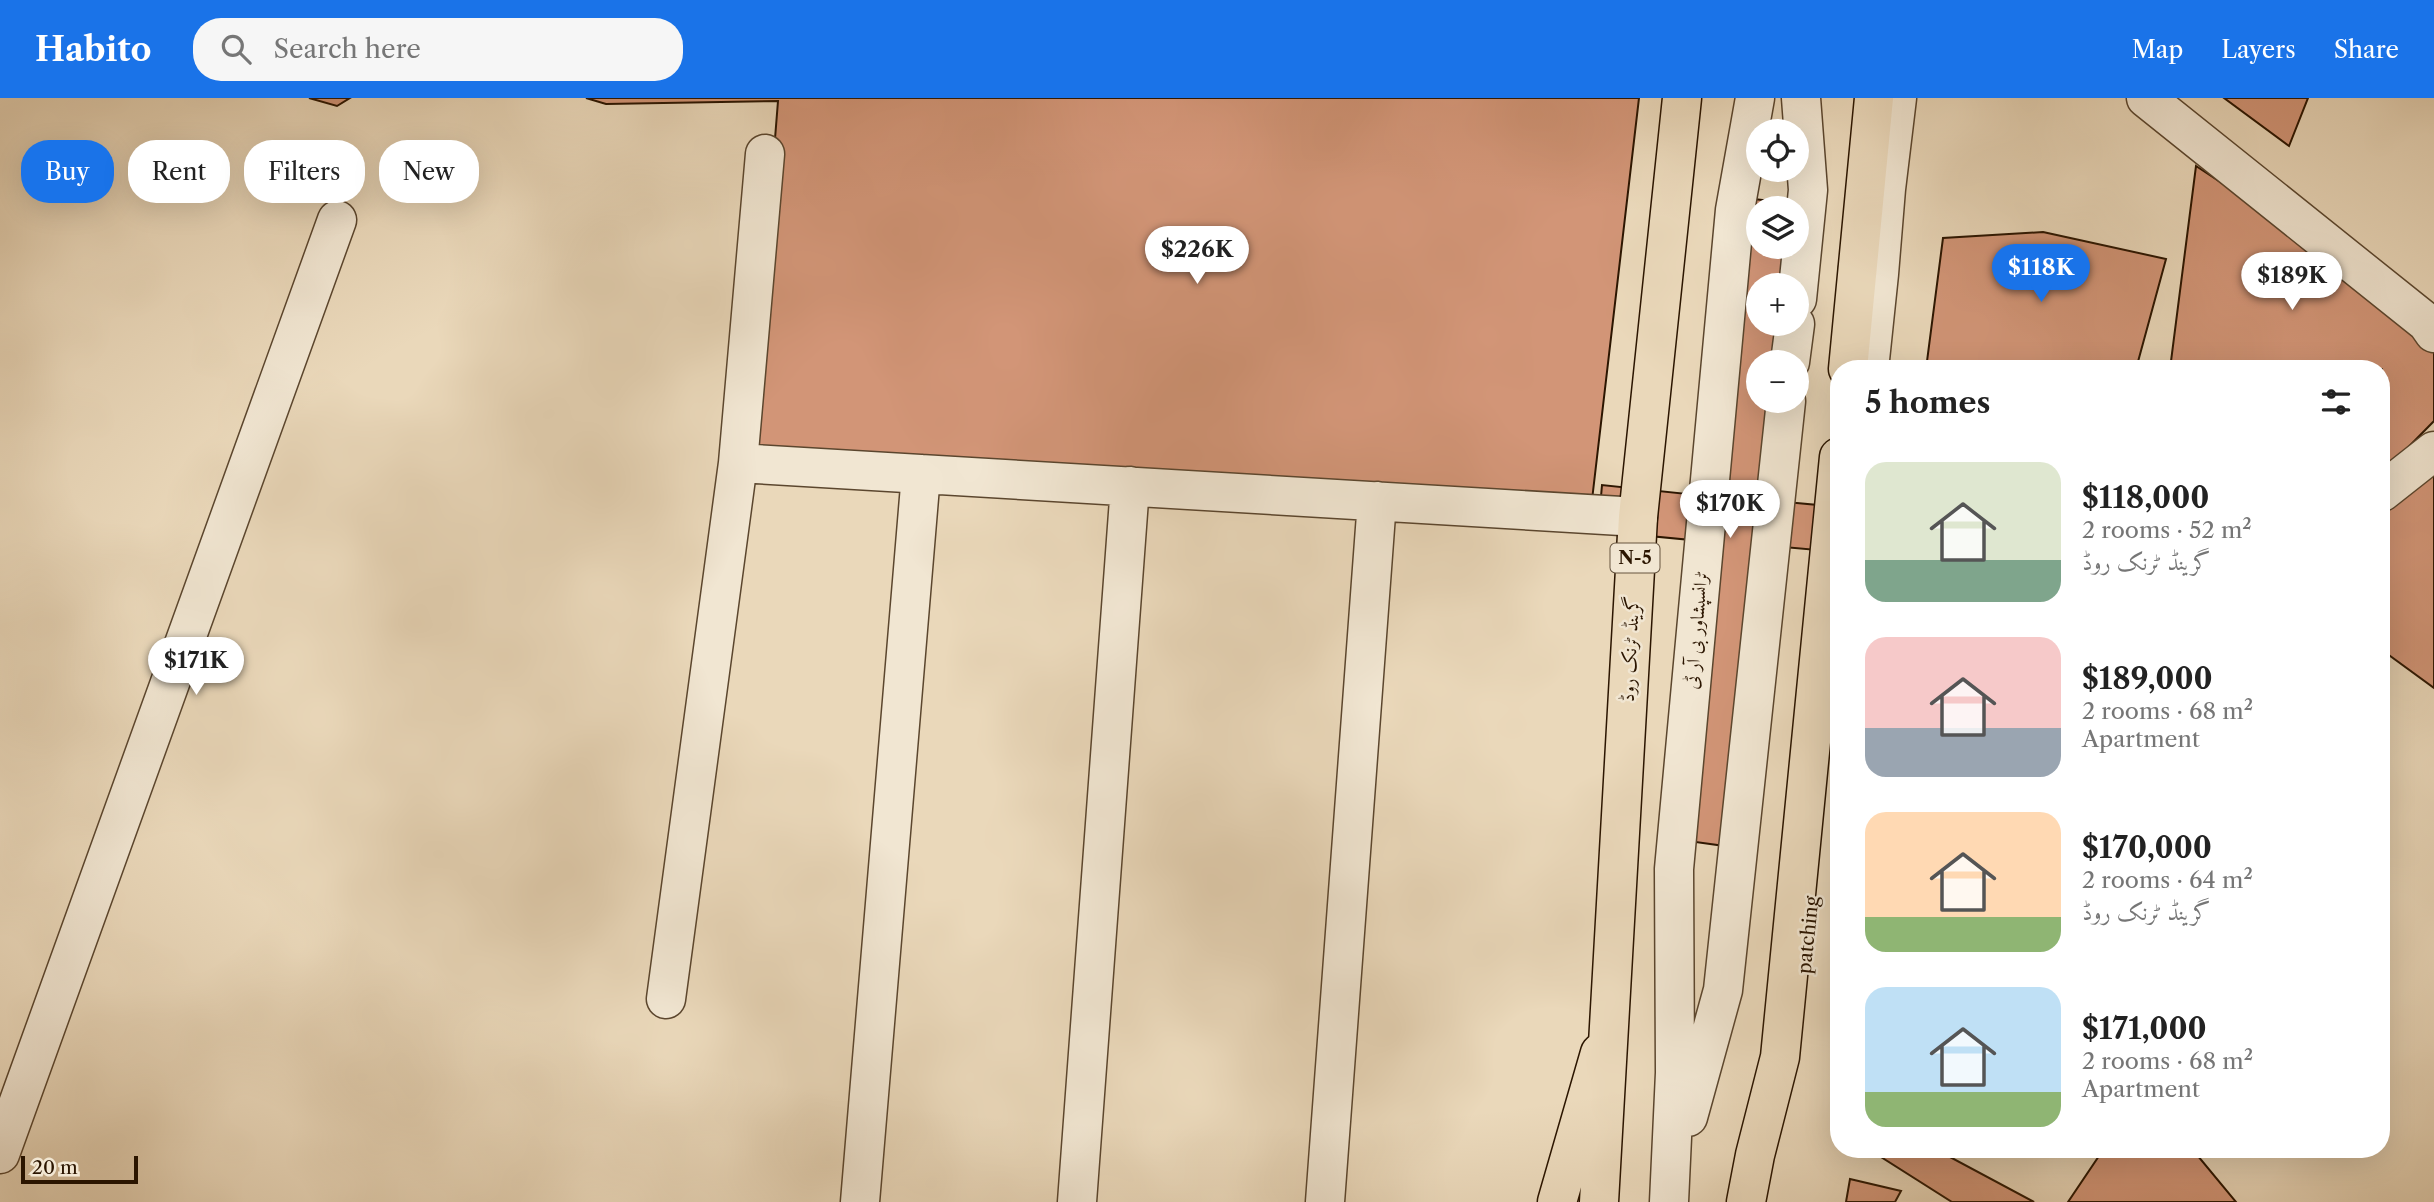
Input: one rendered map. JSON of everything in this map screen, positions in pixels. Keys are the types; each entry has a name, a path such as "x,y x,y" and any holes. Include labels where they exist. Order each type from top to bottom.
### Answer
{"main road":[{"name":"گرینڈ ٹرنک روڈ","path":"1599,1202 1638,517 1682,98"},
{"path":"1850,360 1868,271 1874,98"},
{"path":"1746,1202 1780,1057 1830,549"},
{"path":"1557,1202 1610,1020"}],"street":[{"name":"ٹرانسپشاور بی آر ٹی","path":"1670,1184 1675,1073 1674,869 1735,210 1755,98"},
{"path":"1800,273 1808,190 1801,98"},
{"path":"1870,360 1868,271 1886,189 1896,98"},
{"path":"2146,98 2427,323 2434,333"},
{"path":"666,999 738,463 765,155"},
{"path":"0,1154 337,220"},
{"name":"ٹرانسپشاور بی آر ٹی","path":"1670,1184 1723,990 1785,413"},
{"path":"2390,486 2434,451"},
{"path":"738,463 1638,517"},
{"path":"860,1202 921,474"},
{"path":"1077,1202 1130,486"},
{"path":"1325,1202 1377,501"},
{"name":"patching","path":"1794,1056 1830,730"}],"building":[{"path":"309,98 350,98 337,106"},
{"path":"586,98 1639,98 1592,500 750,453 778,101 606,104"},
{"path":"2224,98 2308,98 2289,146"},
{"path":"2196,166 2237,193 2434,340 2434,421 2390,466 2390,360 2171,360"},
{"path":"1746,198 1746,259 1791,259 1789,273 1746,273 1746,336 1782,336 1780,350 1746,350 1746,413 1774,413 1765,500 1830,506 1830,551 1760,545 1732,847 1681,840 1711,542 1598,531 1602,485 1715,497"},
{"path":"2043,232 2166,259 2138,360 1927,360 1943,238"},
{"path":"2434,451 2434,688 2390,656 2390,486"},
{"path":"1883,1158 1952,1158 2034,1202 1952,1202"},
{"path":"2098,1158 2200,1158 2236,1202 2068,1202"},
{"path":"1850,1179 1901,1191 1895,1202 1846,1202"}]}
